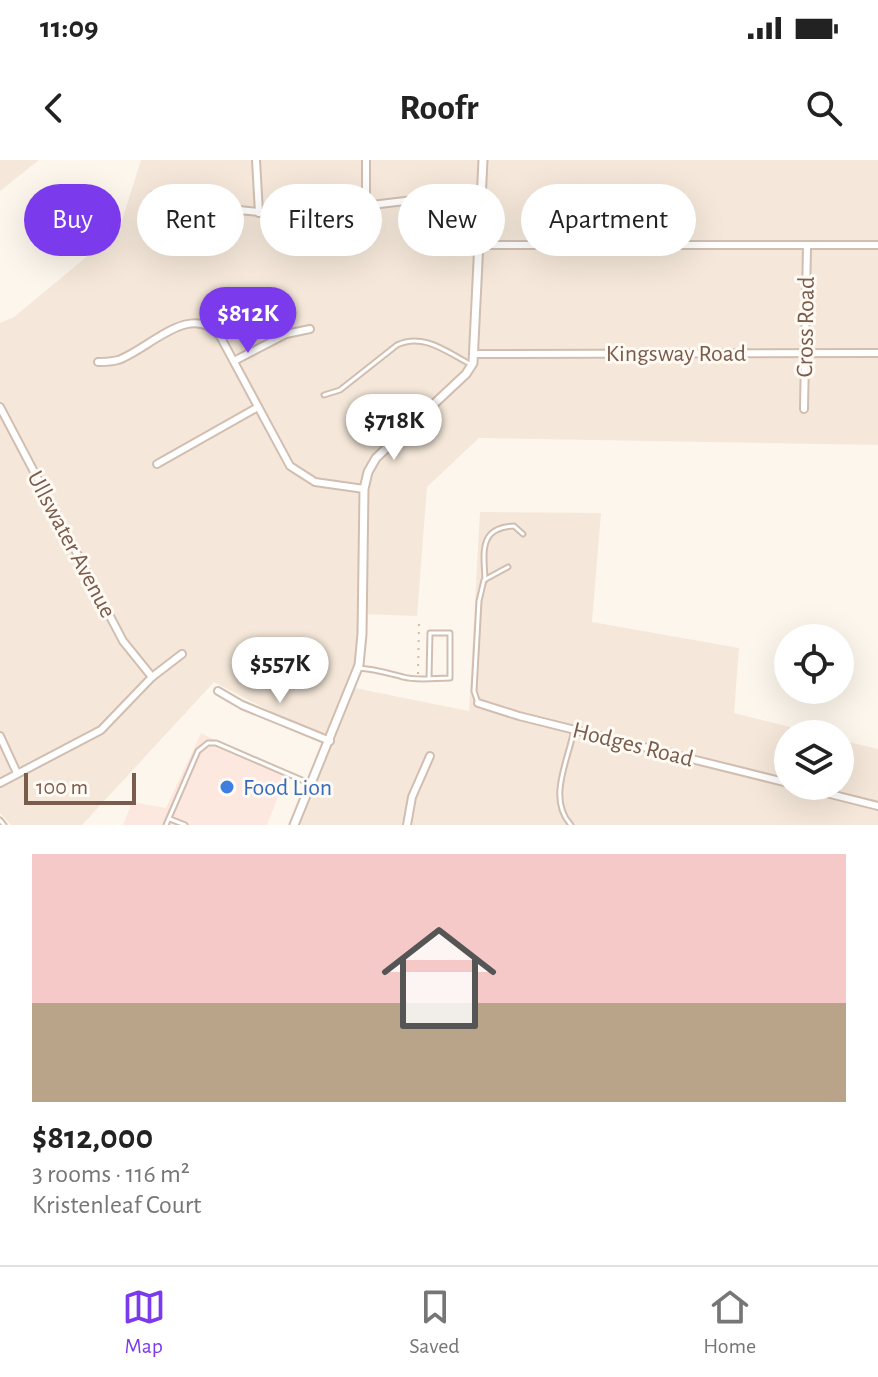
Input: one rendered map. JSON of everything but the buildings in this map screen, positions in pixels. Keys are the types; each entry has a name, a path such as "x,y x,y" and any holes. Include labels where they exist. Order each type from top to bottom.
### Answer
{"street":[{"path":"244,209 259,213 256,160"},
{"path":"366,160 366,184"},
{"path":"482,184 483,160"},
{"path":"505,245 878,245"},
{"name":"Cross Road","path":"804,409 807,246"},
{"path":"294,825 358,668 362,646 364,489 368,472 376,458 472,365 475,354 478,256"},
{"path":"98,362 124,357 180,326 195,322 215,330 284,457 298,473 323,485 364,489"},
{"path":"234,361 286,334 310,329"},
{"name":"Kingsway Road","path":"475,354 878,353"},
{"path":"157,464 258,407"},
{"name":"Ullswater Avenue","path":"0,408 123,641 152,677"},
{"path":"0,783 101,730 152,677 182,654"},
{"path":"218,691 242,705 330,741"},
{"name":"Hodges Road","path":"478,703 774,780"},
{"path":"0,736 17,773"},
{"path":"407,825 409,808 430,756"},
{"path":"854,800 878,806"}],"lane":[{"path":"324,395 340,390 397,345 408,340 419,339 431,343 472,365"},
{"path":"478,703 474,691 476,631 485,580 485,545 489,534 498,527 514,526 523,534"},
{"path":"485,580 508,567"},
{"path":"358,668 380,669 405,678 418,678 429,678 450,678 450,633 430,633 429,678"},
{"path":"571,825 562,813 558,800 574,730"},
{"path":"166,825 198,751 208,743 216,743 311,784"},
{"path":"169,818 185,825"},
{"path":"0,820 4,825"}],"path":[{"path":"418,678 419,623"},
{"path":"418,651 424,651"},
{"path":"418,659 424,660"}],"shaded area":[{"path":"0,160 39,160 0,191"},
{"path":"141,160 878,160 878,445 479,438 427,487 417,616 362,614 360,654 350,687 469,711 480,512 601,513 592,622 739,648 734,713 774,723 774,800 854,800 854,743 878,749 878,825 292,825 328,741 214,682 82,825 11,825 0,813 0,323 14,317 88,256 121,256 121,224"},
{"path":"201,733 286,776 267,825 123,825 132,802 166,808"}],"place":[{"name":"Food Lion","path":"227,787"}]}
